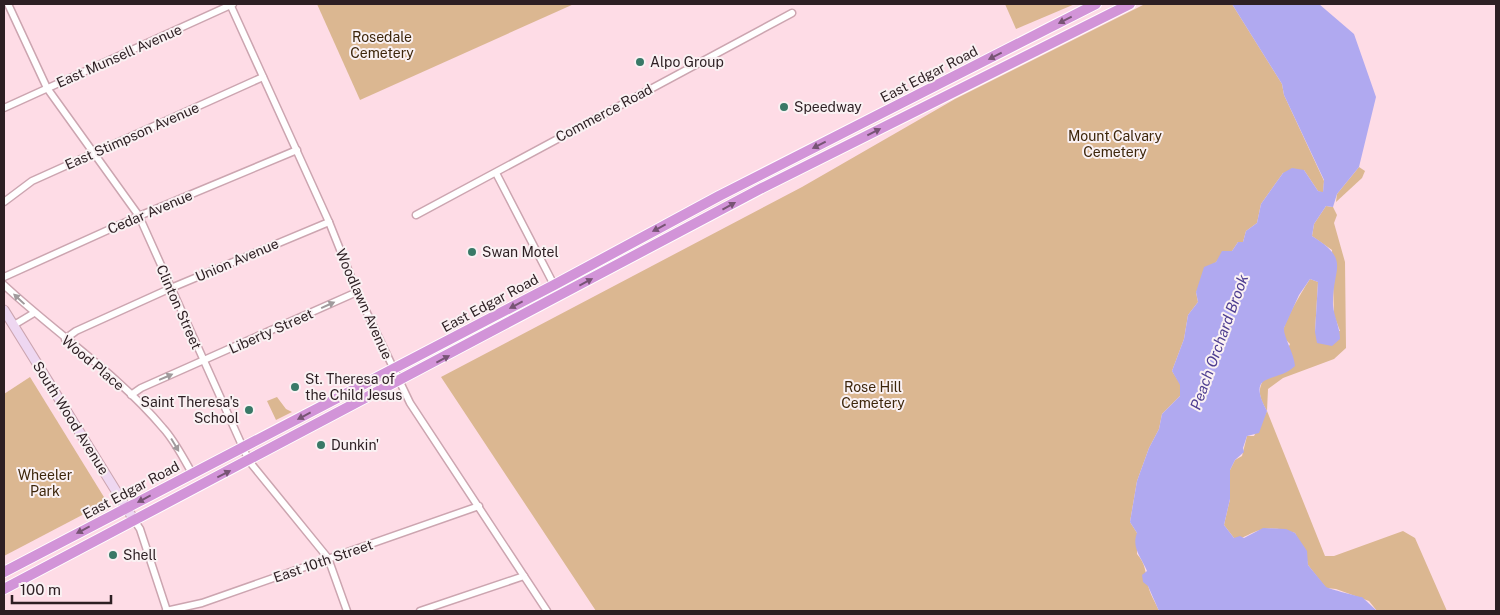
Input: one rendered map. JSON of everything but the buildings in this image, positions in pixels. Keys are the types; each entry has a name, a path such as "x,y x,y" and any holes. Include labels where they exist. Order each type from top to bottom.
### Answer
{"highway":[{"name":"East Edgar Road","path":"4,589 400,382 762,188 1130,4"},
{"name":"East Edgar Road","path":"4,572 554,285 719,196 1095,5"}],"main road":[{"name":"South Wood Avenue","path":"4,310 134,520"}],"street":[{"name":"Clinton Street","path":"8,4 47,88 139,216 249,461 328,559 347,611"},
{"name":"East Munsell Avenue","path":"4,108 232,4"},
{"name":"Woodlawn Avenue","path":"232,4 329,222 357,292 410,403 547,611"},
{"name":"Commerce Road","path":"416,215 792,13"},
{"name":"East Stimpson Avenue","path":"4,202 32,182 263,77"},
{"name":"Cedar Avenue","path":"4,277 139,216 297,150"},
{"path":"496,173 554,285"},
{"name":"Union Avenue","path":"65,339 76,331 171,288 329,222"},
{"name":"Wood Place","path":"4,285 130,395 166,431 192,473"},
{"name":"Liberty Street","path":"130,395 141,388 357,292"},
{"path":"14,326 34,313"},
{"name":"East 10th Street","path":"166,611 202,603 478,506"},
{"name":"South Wood Avenue","path":"134,520 140,529 166,611"},
{"path":"420,611 524,576"}],"green space":[{"name":"Rosedale Cemetery","path":"317,4 574,4 360,100"},
{"path":"1005,4 1075,4 1016,29"},
{"name":"Rose Hill Cemetery","path":"1145,4 1232,4 1282,84 1284,95 1324,181 1323,193 1318,191 1304,170 1283,173 1261,204 1257,223 1246,231 1243,242 1238,242 1232,251 1216,262 1196,292 1198,302 1188,315 1184,339 1172,371 1181,385 1180,396 1162,414 1159,429 1149,448 1137,481 1130,522 1137,533 1137,554 1144,565 1150,591 1159,611 596,611 441,377 802,187 955,99"},
{"path":"1359,167 1365,171 1362,178 1336,202 1337,194"},
{"path":"1326,206 1333,207 1337,215 1334,223 1345,262 1346,348 1334,359 1283,378 1268,389 1267,411 1260,395 1260,388 1264,379 1274,376 1290,344 1283,335 1286,322 1310,279 1318,282 1315,332 1340,331 1334,315 1332,250 1312,236 1314,224"},
{"name":"Wheeler Park","path":"30,377 107,502 4,556 4,394"},
{"path":"277,397 286,409 292,412 276,420 267,401"},
{"path":"1267,411 1325,556 1334,556 1403,531 1415,538 1447,611 1377,611 1369,601 1336,589 1326,588 1308,565 1306,556 1295,533 1279,529 1268,529 1257,531 1242,538 1234,538 1224,525 1230,499 1230,470 1235,460 1242,456 1247,436 1254,436"}],"water":[{"name":"Peach Orchard Brook","path":"1232,4 1319,4 1354,34 1376,97 1359,167 1337,194 1333,207 1326,206 1314,224 1312,236 1332,252 1336,259 1333,305 1340,339 1332,346 1317,343 1315,332 1318,282 1310,279 1299,295 1284,328 1295,366 1261,383 1261,398 1267,411 1259,433 1247,436 1243,448 1244,452 1235,460 1230,470 1230,499 1224,525 1234,538 1240,536 1244,538 1263,528 1286,529 1295,533 1307,551 1308,565 1326,587 1362,597 1377,611 1159,611 1148,586 1143,582 1142,575 1147,571 1136,548 1137,533 1130,522 1137,481 1149,448 1159,429 1162,414 1180,396 1180,385 1172,371 1184,339 1188,315 1198,302 1196,292 1204,267 1216,262 1222,251 1232,251 1238,242 1243,242 1246,231 1257,223 1261,204 1283,173 1292,168 1304,170 1318,191 1323,192 1324,180 1284,95 1282,84"}],"place":[{"name":"Alpo Group","path":"640,62"},
{"name":"Speedway","path":"784,107"},
{"name":"Swan Motel","path":"472,252"},
{"name":"St. Theresa of the Child Jesus","path":"295,387"},
{"name":"Saint Theresa's School","path":"249,410"},
{"name":"Dunkin'","path":"321,445"},
{"name":"Shell","path":"113,555"}],"park label":[{"name":"Mount Calvary Cemetery","path":"1115,144"}]}
